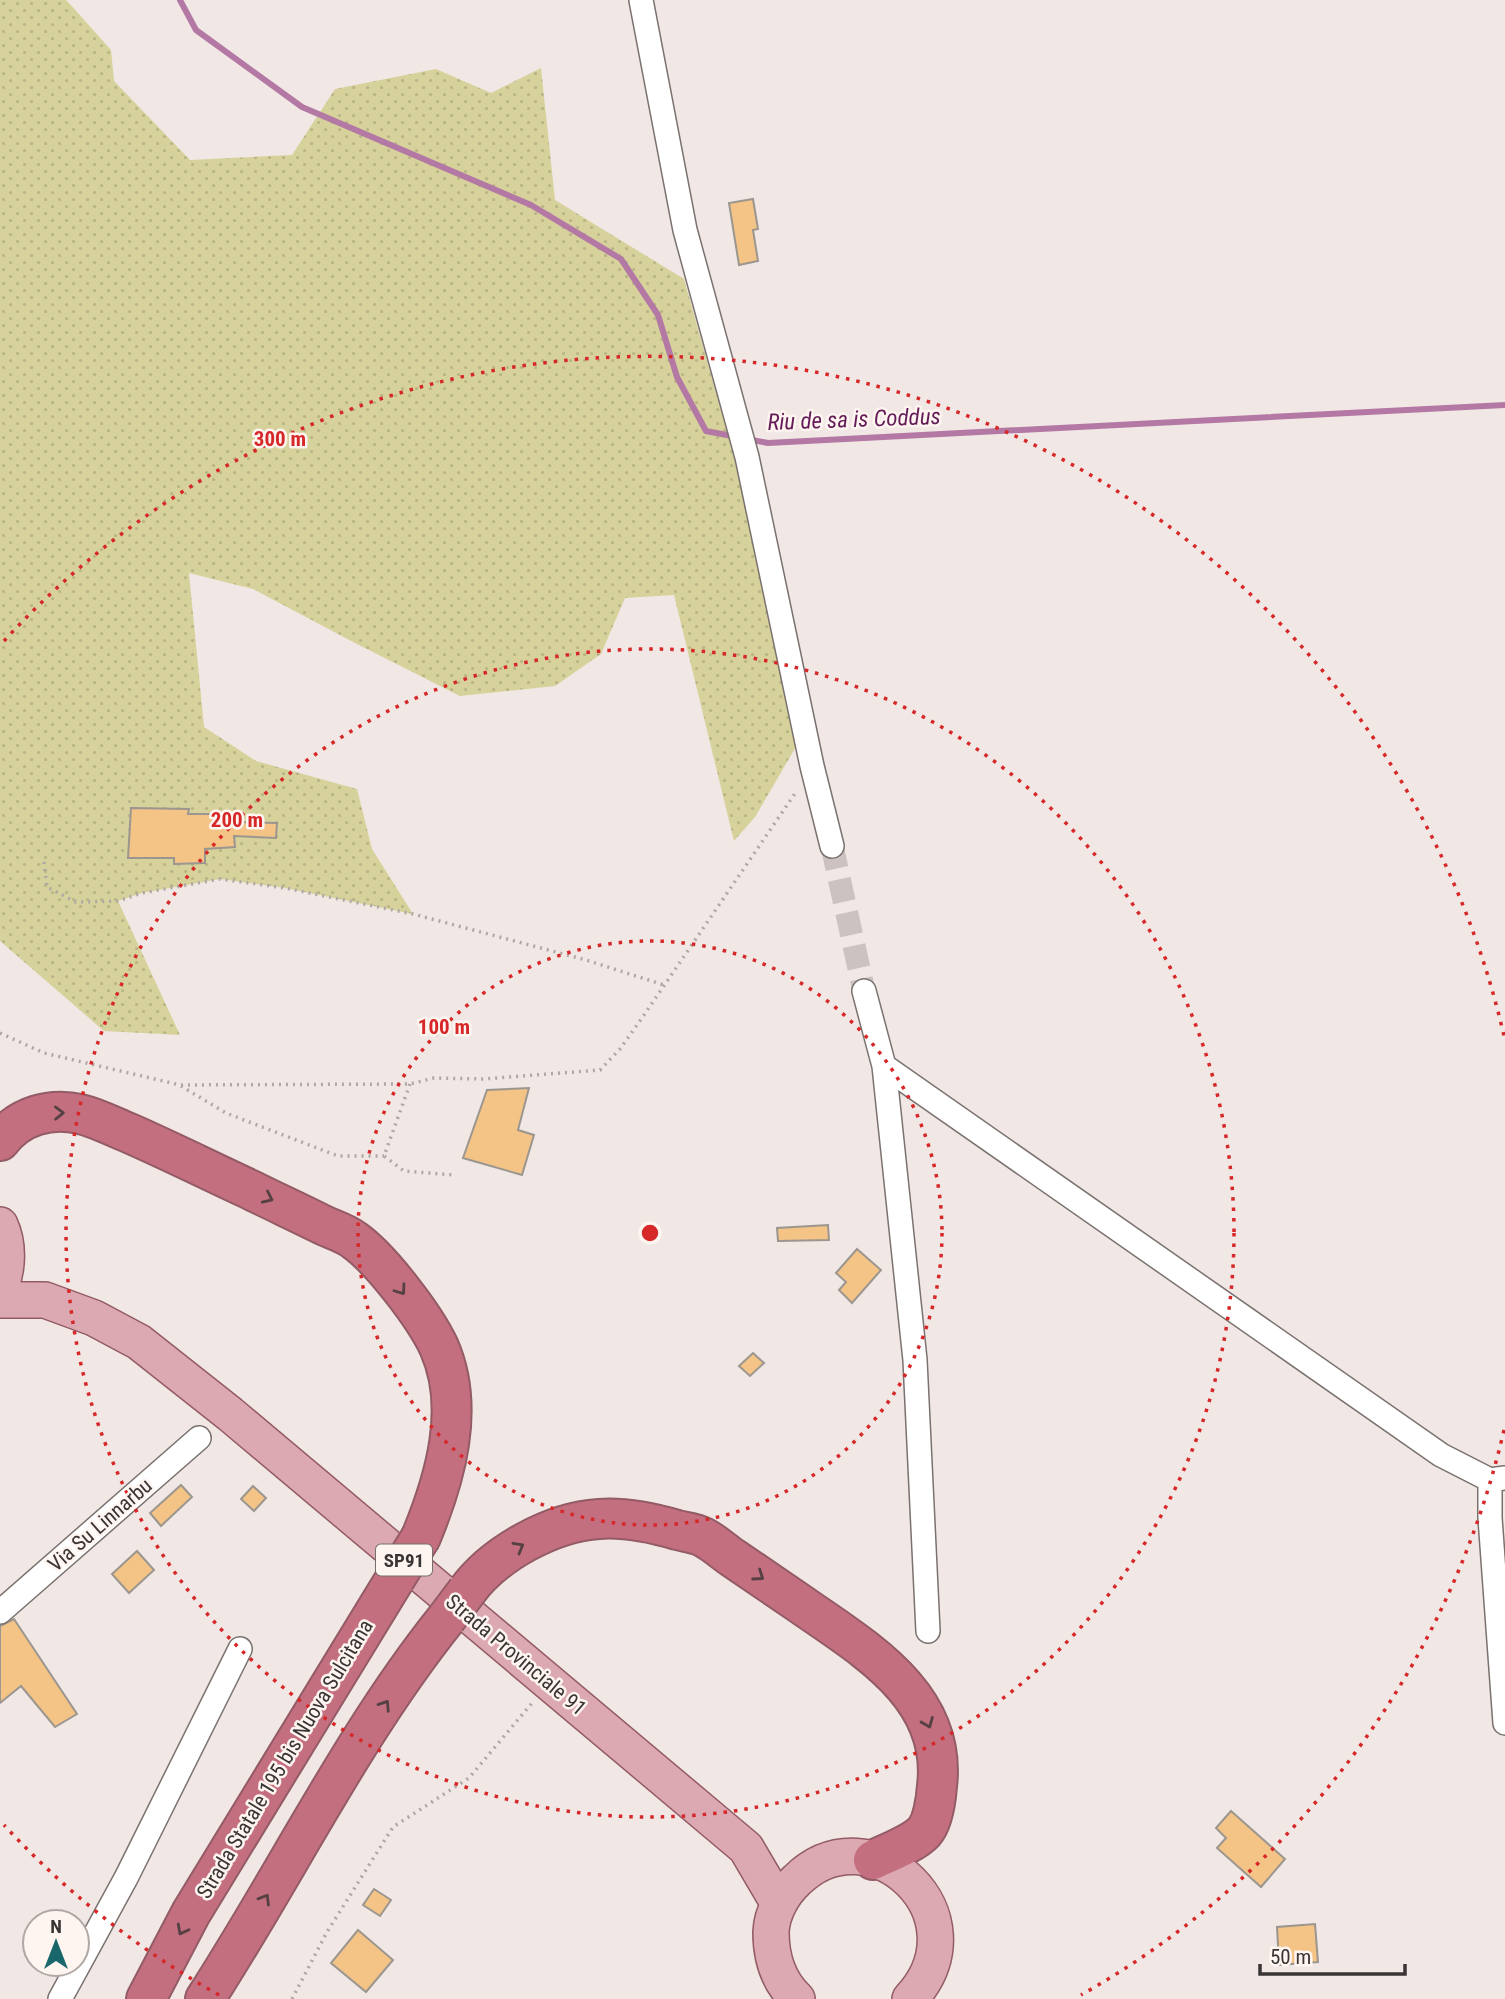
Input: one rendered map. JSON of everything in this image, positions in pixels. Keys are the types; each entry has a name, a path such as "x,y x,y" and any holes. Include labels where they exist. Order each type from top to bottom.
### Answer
{"highway":[{"name":"Strada Statale 195 bis Nuova Sulcitana","path":"0,1141 18,1123 34,1115 57,1112 80,1114 145,1140 354,1240 393,1278 421,1317 439,1348 448,1381 452,1423 447,1457 425,1530 191,1913 146,1999"},
{"path":"205,1999 331,1789 417,1655 490,1567 516,1549 570,1523 599,1518 629,1520 703,1537 866,1651 894,1674 929,1720 936,1746 938,1784 932,1814 925,1831 894,1851 873,1860"}],"main road":[{"name":"SP91","path":"0,1224 3,1231 4,1274"},
{"name":"Strada Provinciale 91","path":"4,1274 44,1300 94,1318 139,1342 230,1414 746,1848 779,1904"},
{"name":"Strada Provinciale 91","path":"0,1300 44,1300"},
{"name":"Strada Provinciale 91","path":"746,1848 818,1865"},
{"name":"SP91","path":"792,1997 777,1972 771,1950 772,1926 779,1904 788,1888 802,1875 818,1865 845,1858 873,1860 895,1869 914,1883 927,1903 934,1925 939,1985 922,1985 911,1999"}],"street":[{"path":"641,0 685,230 741,438 812,766 832,846"},
{"path":"864,991 884,1066 915,1360 928,1631"},
{"path":"884,1066 1441,1455 1498,1479 1490,1518 1505,1723"},
{"name":"Via Su Linnarbu","path":"0,1612 199,1438"},
{"path":"60,1999 126,1878 240,1649"}],"path":[{"path":"0,1033 44,1053 180,1085 410,1084 434,1078 483,1079 600,1070 620,1049 763,843 812,766"},
{"path":"44,862 47,887 76,902 118,901 142,893 220,879 285,888 413,914 586,960 664,985"},
{"path":"384,1156 410,1084"},
{"path":"180,1085 226,1113 338,1156 384,1156 404,1171 454,1175"},
{"path":"292,1999 327,1932 393,1827 469,1778 549,1683"}],"shaded area":[{"path":"0,0 66,0 111,50 114,81 190,160 292,155 335,89 436,69 491,93 541,68 555,200 684,279 734,457 797,745 755,817 734,841 674,595 625,598 601,654 555,686 460,696 253,589 189,573 204,727 256,761 357,789 372,849 413,914 285,888 220,879 142,893 118,901 180,1035 104,1031 0,941"}],"building":[{"path":"753,199 758,229 753,230 758,261 739,265 729,203"},
{"path":"131,808 189,809 188,814 231,814 232,822 277,823 276,838 234,836 235,847 205,849 205,863 174,864 174,858 128,858"},
{"path":"529,1088 518,1130 534,1135 522,1175 463,1158 487,1090"},
{"path":"828,1225 829,1240 778,1241 777,1228"},
{"path":"857,1249 881,1270 852,1303 839,1290 846,1282 836,1273"},
{"path":"753,1353 764,1363 750,1376 739,1366"},
{"path":"181,1485 192,1497 161,1526 150,1513"},
{"path":"253,1486 266,1498 254,1511 241,1499"},
{"path":"137,1551 154,1570 129,1593 112,1574"},
{"path":"14,1619 77,1714 55,1727 21,1686 0,1703 0,1626"},
{"path":"1231,1811 1285,1859 1261,1887 1217,1848 1226,1838 1216,1828"},
{"path":"374,1889 391,1900 380,1916 363,1905"},
{"path":"1315,1924 1318,1962 1279,1965 1277,1927"},
{"path":"358,1930 393,1960 366,1992 331,1963"}],"waterway":[{"name":"Riu de sa is Coddus","path":"180,0 196,30 302,107 531,205 621,259 658,315 677,377 706,431 737,437"},
{"name":"Riu de sa is Coddus","path":"747,439 768,443 1505,405"}],"tunnel":[{"path":"832,846 864,991"}]}
